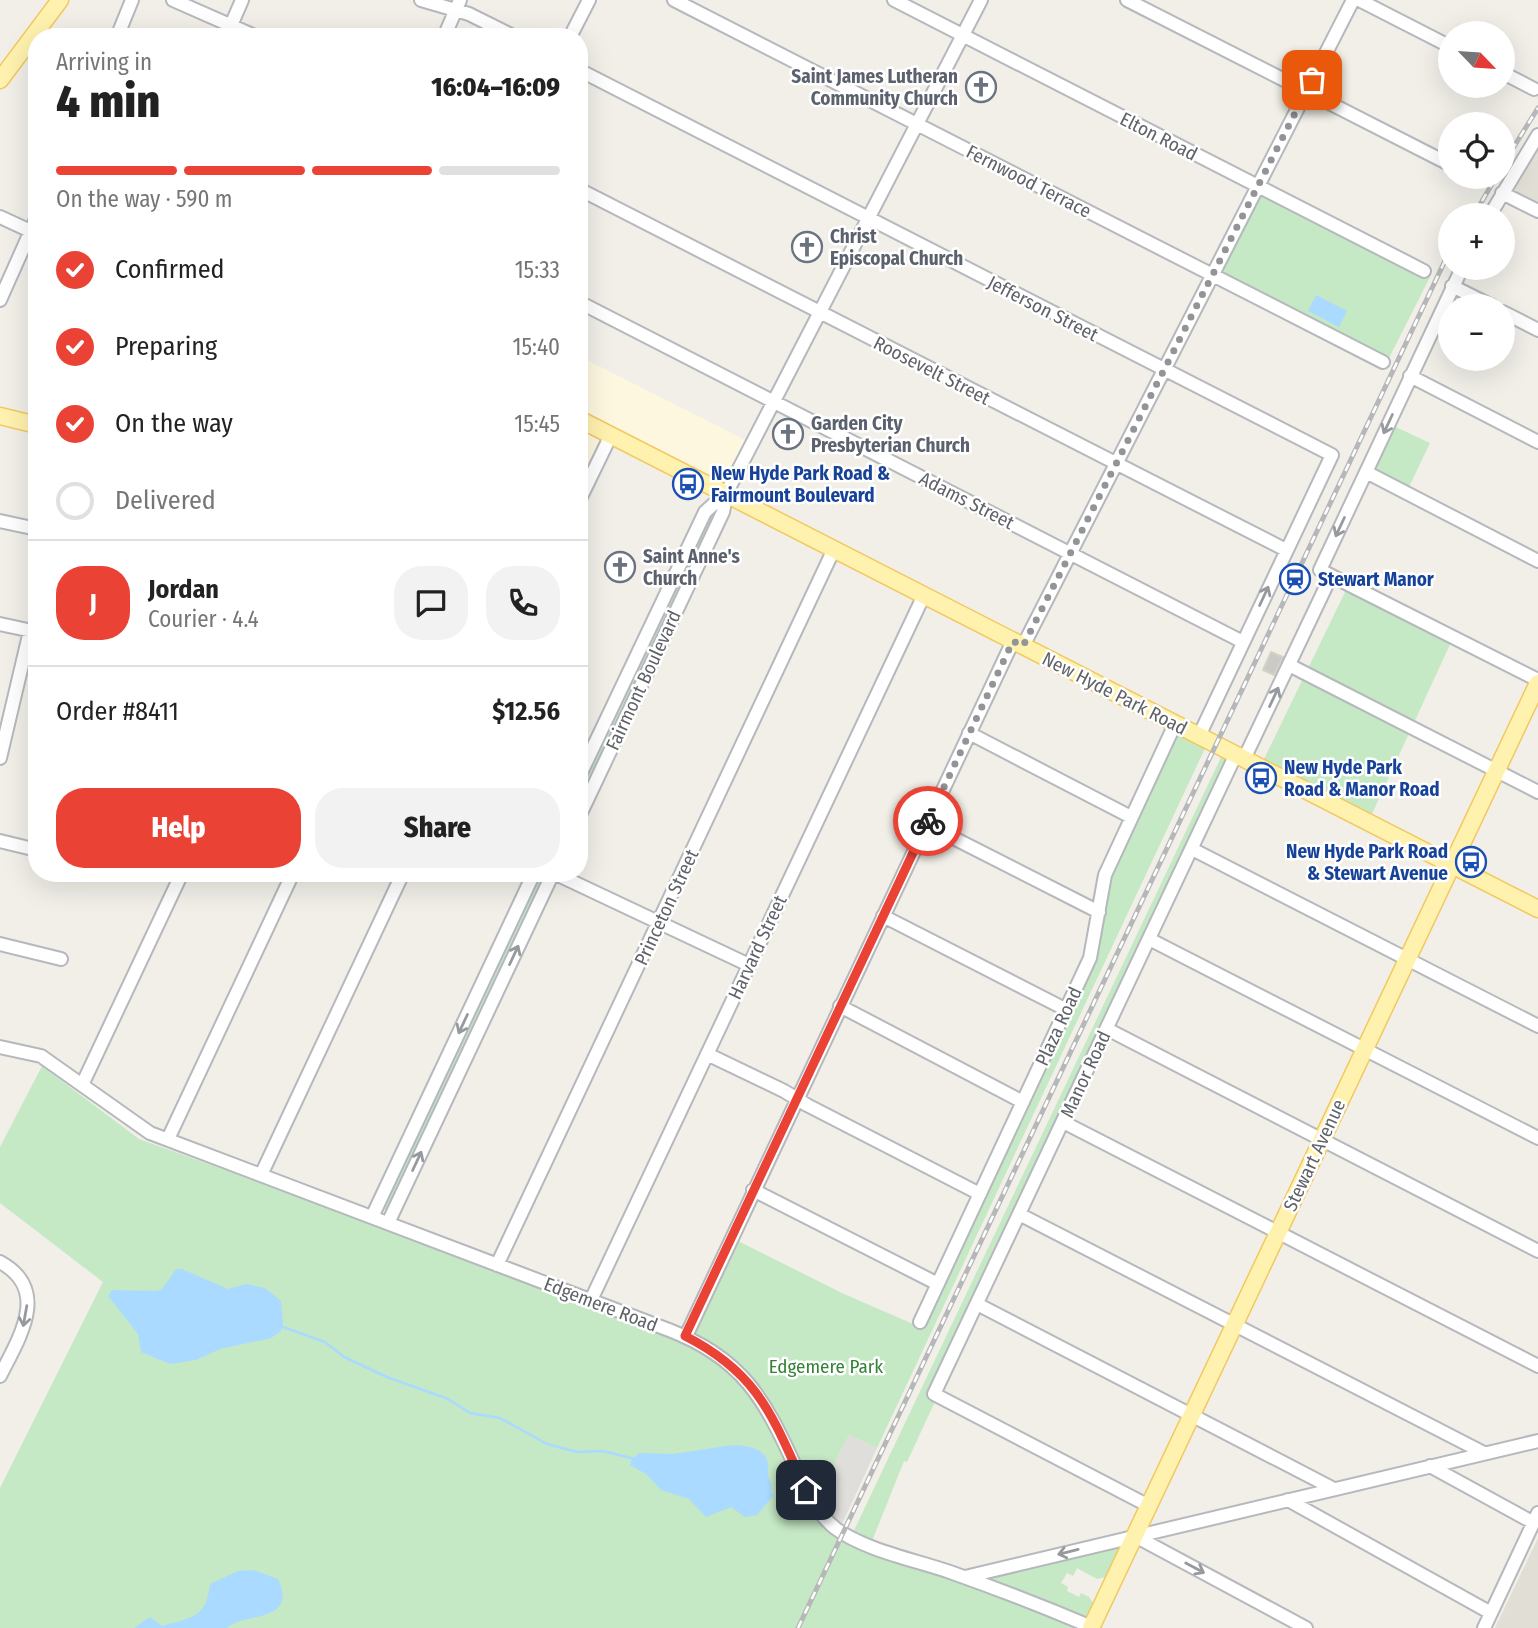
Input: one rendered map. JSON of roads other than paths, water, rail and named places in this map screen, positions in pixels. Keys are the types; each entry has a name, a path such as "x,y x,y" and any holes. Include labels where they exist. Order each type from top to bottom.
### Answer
{"main road":[{"path":"39,28 60,0"},
{"path":"0,80 28,43"},
{"path":"0,416 28,423"},
{"name":"New Hyde Park Road","path":"588,424 727,492 1538,909"},
{"name":"Stewart Avenue","path":"1093,1628 1538,681"}],"street":[{"path":"121,28 132,0"},
{"path":"173,0 223,28"},
{"path":"229,28 242,0"},
{"path":"421,0 458,5 469,14 497,28"},
{"path":"574,28 589,0"},
{"name":"Fernwood Terrace","path":"674,0 1382,362"},
{"name":"Elton Road","path":"894,0 1424,271"},
{"path":"727,492 981,0"},
{"path":"1127,0 1438,158"},
{"path":"685,1336 969,733 1070,553 1353,0"},
{"path":"1359,0 1438,40"},
{"path":"448,28 458,5"},
{"name":"Jefferson Street","path":"588,75 1332,455 1286,550"},
{"path":"1516,80 1534,89"},
{"path":"1497,203 1538,135"},
{"path":"1502,193 1538,211"},
{"name":"Roosevelt Street","path":"588,194 1286,550"},
{"path":"0,217 28,229"},
{"path":"0,300 28,244"},
{"path":"1455,280 1366,472 1538,561"},
{"path":"1452,286 1468,294"},
{"name":"Adams Street","path":"588,307 1243,642"},
{"path":"1515,318 1538,330"},
{"path":"1410,376 1538,442"},
{"path":"588,482 611,435"},
{"name":"Manor Road","path":"1149,1506 934,1394 1192,849 1289,665 1331,576 1320,570 1366,472"},
{"name":"Fairmont Boulevard","path":"588,758 705,512 727,492"},
{"name":"Fairmont Boulevard","path":"588,798 723,512 727,492"},
{"path":"0,521 28,527"},
{"name":"Princeton Street","path":"498,1265 834,549"},
{"path":"1199,736 1286,550"},
{"path":"1331,576 1538,681"},
{"name":"Harvard Street","path":"591,1300 924,595"},
{"path":"0,624 28,630"},
{"path":"0,758 4,727 28,648"},
{"path":"1289,665 1538,792"},
{"name":"Plaza Road","path":"920,1322 1067,1010 1093,948 1105,875 1175,724"},
{"path":"969,733 1131,817"},
{"path":"926,824 1099,912"},
{"path":"0,841 28,848"},
{"path":"1192,849 1538,1026"},
{"path":"82,1085 179,882"},
{"path":"167,1139 289,882"},
{"path":"261,1175 400,882"},
{"path":"372,1217 530,882"},
{"path":"388,1223 549,882"},
{"path":"572,882 749,965"},
{"path":"883,916 1067,1010"},
{"path":"1149,939 1538,1138"},
{"path":"0,944 61,959"},
{"path":"840,1006 1023,1102"},
{"path":"1107,1029 1538,1251"},
{"name":"Edgemere Road","path":"0,1046 41,1056 145,1130 685,1336 723,1358 751,1384 773,1416 814,1504 836,1528 863,1542 965,1577 1093,1628"},
{"path":"707,1054 980,1194"},
{"path":"1063,1122 1538,1366"},
{"path":"754,1189 937,1284"},
{"path":"1019,1214 1484,1453"},
{"path":"0,1262 21,1280 28,1312 0,1376"},
{"path":"977,1304 1334,1489"},
{"path":"965,1577 1538,1441"},
{"path":"1430,1466 1536,1518 1484,1628"},
{"path":"1288,1500 1491,1613"},
{"path":"1135,1536 1306,1628"}],"water":[{"path":"1316,295 1347,311 1339,327 1308,311"},
{"path":"176,1269 182,1269 228,1289 246,1284 265,1288 281,1301 281,1331 271,1338 220,1349 196,1360 170,1364 141,1352 138,1334 108,1296 112,1290 157,1291 163,1288"},
{"path":"733,1445 759,1451 768,1463 771,1492 774,1495 757,1515 745,1517 731,1507 706,1517 689,1499 661,1490 646,1474 630,1465 639,1453 673,1454"},
{"path":"253,1570 278,1579 282,1593 281,1603 275,1610 227,1628 134,1628 150,1617 162,1626 190,1618 205,1604 210,1584 238,1571"}],"waterway":[{"path":"280,1326 325,1342 344,1357 387,1377 448,1399 470,1413 500,1418 547,1444 577,1452 603,1451 635,1459"}],"railway":[{"path":"1515,145 1538,108"},
{"path":"1481,203 1489,189"},
{"path":"798,1628 1438,275"}],"place":[{"name":"Saint James Lutheran Community Church","path":"981,87"},
{"name":"Christ Episcopal Church","path":"807,247"},
{"name":"Garden City Presbyterian Church","path":"788,434"},
{"name":"New Hyde Park Road & Fairmount Boulevard","path":"688,484"},
{"name":"Saint Anne's Church","path":"620,567"},
{"name":"Stewart Manor","path":"1295,579"},
{"name":"New Hyde Park Road & Manor Road","path":"1261,778"},
{"name":"New Hyde Park Road & Stewart Avenue","path":"1471,862"}],"park label":[{"name":"Edgemere Park","path":"826,1366"}]}
